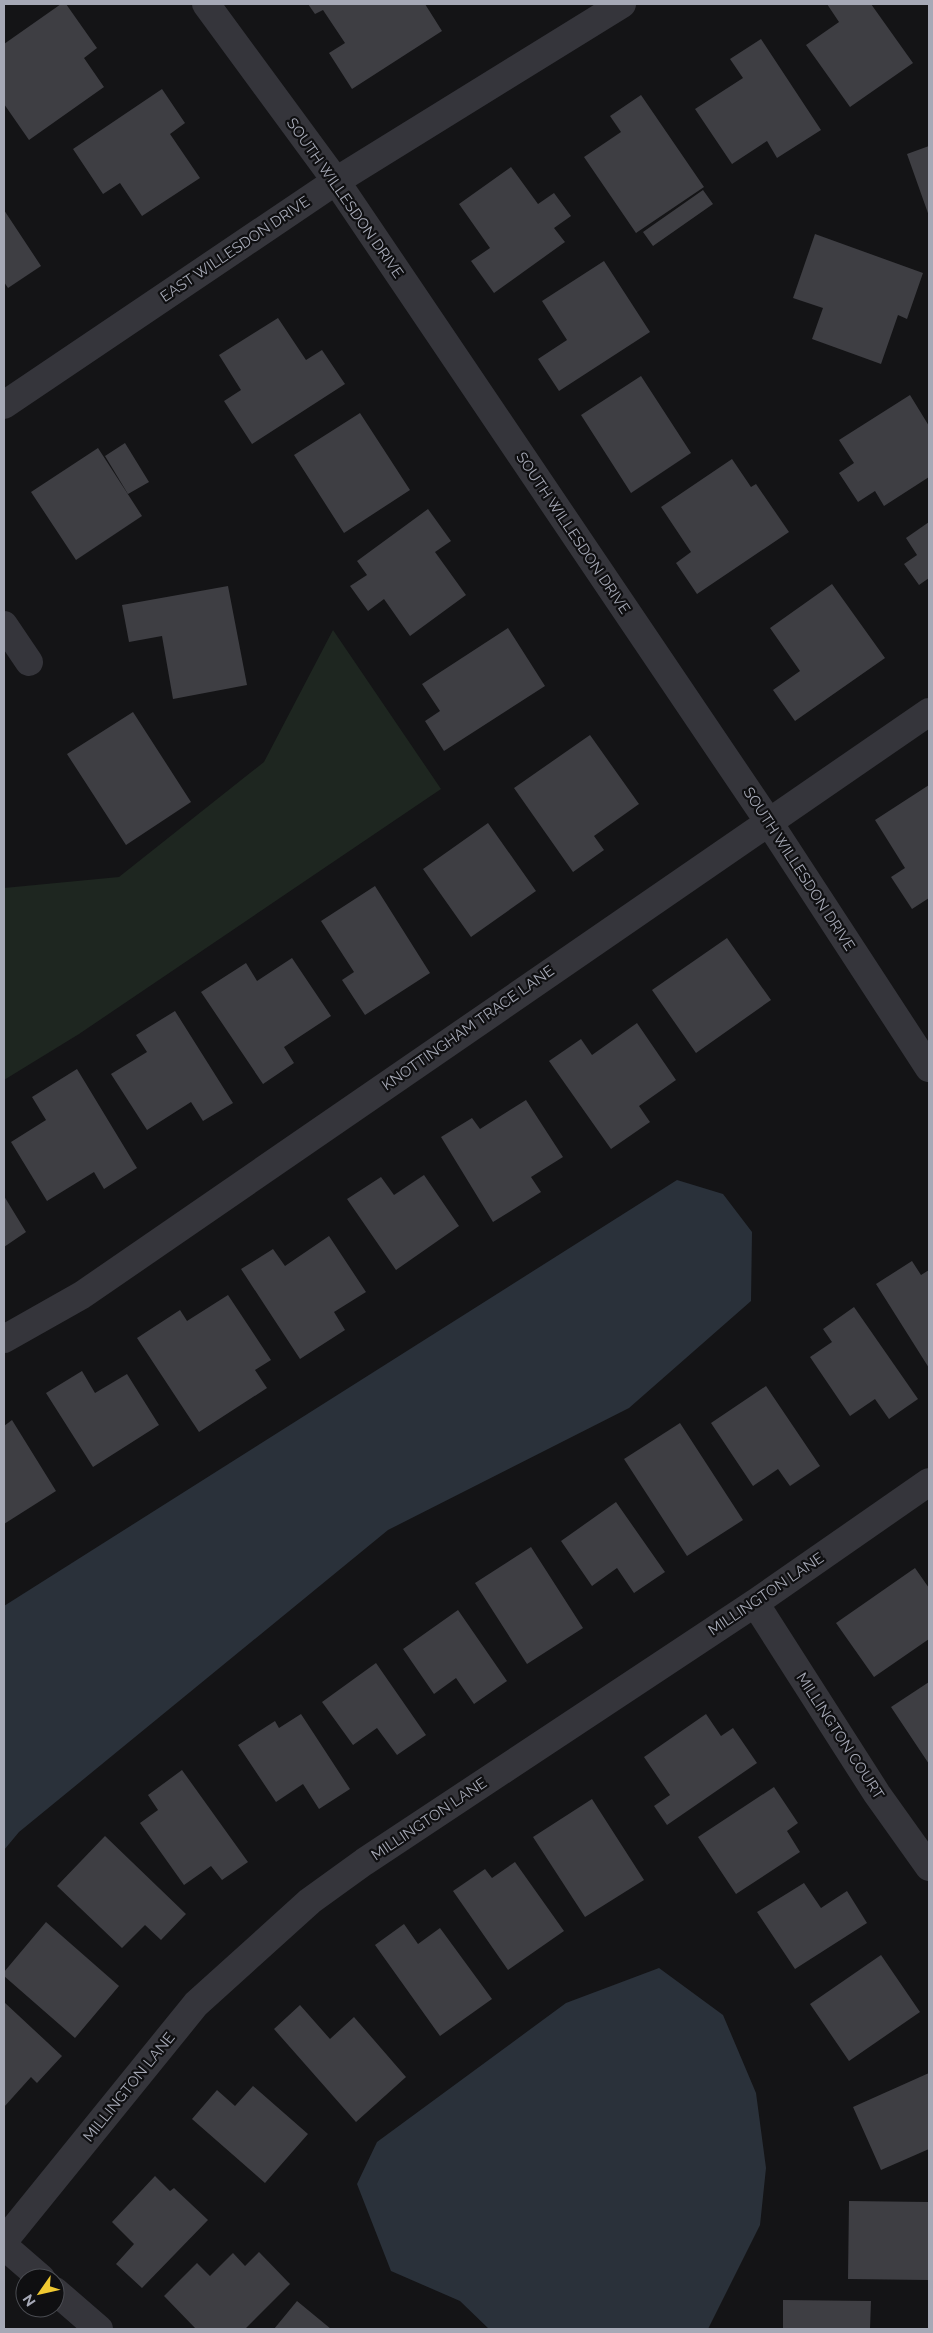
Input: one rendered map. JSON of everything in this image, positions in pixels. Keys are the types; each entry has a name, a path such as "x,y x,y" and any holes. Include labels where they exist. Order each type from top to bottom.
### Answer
{"street":[{"name":"SOUTH WILLESDON DRIVE","path":"206,4 336,181 768,821 929,1068"},
{"name":"EAST WILLESDON DRIVE","path":"4,405 336,181 622,4"},
{"path":"4,625 29,662"},
{"name":"KNOTTINGHAM TRACE LANE","path":"4,1339 82,1295 929,712"},
{"name":"MILLINGTON LANE","path":"4,2241 196,2004 310,1901 380,1851 755,1603 929,1482"},
{"name":"MILLINGTON COURT","path":"755,1603 877,1794 929,1867"},
{"path":"4,2246 29,2268"},
{"path":"65,2299 99,2329"}],"shaded area":[{"path":"333,630 441,789 79,1034 4,1080 4,888 119,877 264,762"},
{"path":"677,1180 723,1194 752,1232 751,1301 629,1408 388,1530 19,1832 4,1850 4,1606"},
{"path":"659,1968 723,2015 756,2093 766,2168 760,2225 708,2329 489,2329 460,2301 391,2271 357,2184 377,2142 566,2003"}],"building":[{"path":"61,4 66,4 97,48 84,58 104,87 29,140 4,104 4,44"},
{"path":"308,4 425,4 442,31 352,89 329,53 345,43 323,10 315,14"},
{"path":"827,4 871,4 913,63 850,107 806,45 839,22"},
{"path":"761,39 821,130 777,158 767,141 732,164 695,109 743,78 730,59"},
{"path":"162,89 185,123 170,134 200,178 142,216 120,183 103,194 73,149"},
{"path":"641,95 704,187 636,233 584,157 621,132 610,116"},
{"path":"929,146 929,216 907,154"},
{"path":"511,167 538,204 554,193 571,216 554,228 565,242 494,293 471,261 490,248 459,204"},
{"path":"703,190 713,204 653,246 643,232"},
{"path":"4,210 41,266 8,288 4,282"},
{"path":"815,234 923,273 907,319 898,315 881,364 812,339 823,308 793,298"},
{"path":"604,261 650,332 559,391 538,359 567,340 542,301"},
{"path":"278,318 306,360 322,350 345,384 252,444 224,401 241,390 219,355"},
{"path":"641,376 691,453 631,493 581,415"},
{"path":"910,395 929,426 929,477 884,506 875,491 858,502 839,473 854,463 839,440"},
{"path":"360,413 410,490 344,533 294,455"},
{"path":"125,443 149,482 128,494 105,456"},
{"path":"98,448 142,516 76,560 31,492"},
{"path":"732,459 751,487 756,484 789,532 697,594 676,563 691,552 661,507"},
{"path":"428,509 451,541 435,552 466,595 410,636 384,599 368,611 350,586 367,575 357,561"},
{"path":"929,522 929,578 919,585 904,564 917,555 906,538"},
{"path":"832,584 885,658 795,721 773,690 800,671 770,628"},
{"path":"228,586 247,685 173,699 162,636 129,642 122,605"},
{"path":"508,628 545,686 444,751 425,721 440,711 422,684"},
{"path":"133,712 191,802 126,845 67,754"},
{"path":"590,735 639,804 594,836 604,850 573,872 514,788"},
{"path":"929,785 929,898 912,909 891,877 905,868 875,820"},
{"path":"488,823 536,891 471,937 423,869"},
{"path":"375,886 430,973 365,1015 342,980 354,972 321,921"},
{"path":"727,938 771,1000 696,1053 652,990"},
{"path":"292,958 331,1016 284,1047 294,1063 263,1084 201,992 246,963 257,981"},
{"path":"175,1011 233,1103 203,1121 191,1102 147,1130 111,1074 147,1052 136,1035"},
{"path":"637,1023 676,1080 639,1106 650,1122 611,1149 549,1061 581,1039 592,1055"},
{"path":"77,1069 137,1168 104,1189 94,1172 47,1201 11,1142 46,1120 32,1097"},
{"path":"526,1100 563,1157 531,1177 541,1192 493,1222 441,1137 472,1118 480,1129"},
{"path":"424,1175 459,1226 396,1270 347,1199 381,1177 394,1195"},
{"path":"4,1196 26,1232 4,1247"},
{"path":"329,1236 366,1292 334,1312 345,1330 300,1359 241,1269 273,1249 285,1266"},
{"path":"912,1261 921,1275 929,1270 929,1368 876,1284"},
{"path":"228,1295 271,1360 255,1370 267,1388 199,1432 137,1338 180,1310 187,1321"},
{"path":"854,1307 918,1399 889,1419 875,1399 850,1416 810,1357 832,1342 823,1329"},
{"path":"82,1371 95,1393 127,1374 159,1425 93,1467 46,1393"},
{"path":"766,1386 820,1466 790,1486 778,1469 753,1486 711,1423"},
{"path":"12,1420 56,1491 4,1524 4,1426"},
{"path":"680,1423 743,1520 687,1556 624,1459"},
{"path":"616,1502 665,1572 634,1593 617,1568 592,1586 561,1541"},
{"path":"531,1547 583,1628 527,1664 475,1583"},
{"path":"915,1568 929,1588 929,1639 874,1677 836,1623"},
{"path":"458,1610 507,1681 474,1704 456,1678 434,1694 403,1649"},
{"path":"376,1663 426,1735 397,1755 377,1728 353,1745 322,1702"},
{"path":"929,1682 929,1764 891,1707"},
{"path":"301,1714 350,1789 319,1809 303,1784 276,1802 238,1745 275,1721 279,1728"},
{"path":"706,1714 721,1736 733,1728 757,1763 667,1825 654,1806 670,1795 644,1757"},
{"path":"182,1770 248,1862 222,1880 211,1866 184,1885 140,1823 158,1810 148,1795"},
{"path":"774,1787 798,1823 787,1831 800,1852 736,1894 698,1837"},
{"path":"592,1799 644,1880 585,1917 533,1837"},
{"path":"105,1836 186,1914 161,1940 145,1925 122,1948 57,1886"},
{"path":"515,1862 564,1931 508,1970 453,1891 485,1869 492,1878"},
{"path":"804,1883 821,1908 847,1891 867,1923 795,1969 757,1912"},
{"path":"46,1922 119,1986 75,2038 4,1976 4,1972"},
{"path":"404,1924 418,1944 440,1928 492,1999 440,2036 375,1945"},
{"path":"881,1955 920,2012 849,2061 810,2004"},
{"path":"4,2002 62,2056 37,2083 31,2077 4,2107"},
{"path":"300,2005 330,2039 354,2017 406,2077 356,2122 274,2029"},
{"path":"929,2073 929,2149 881,2170 853,2107"},
{"path":"253,2086 308,2134 265,2183 192,2119 217,2090 235,2106"},
{"path":"155,2176 170,2191 174,2188 208,2220 142,2288 116,2264 134,2244 112,2222"},
{"path":"849,2201 929,2202 929,2280 848,2279"},
{"path":"259,2252 290,2284 245,2329 196,2329 164,2296 197,2263 210,2276 233,2253 245,2266"},
{"path":"783,2300 871,2301 870,2329 783,2329"},
{"path":"297,2301 331,2329 274,2329"}]}
